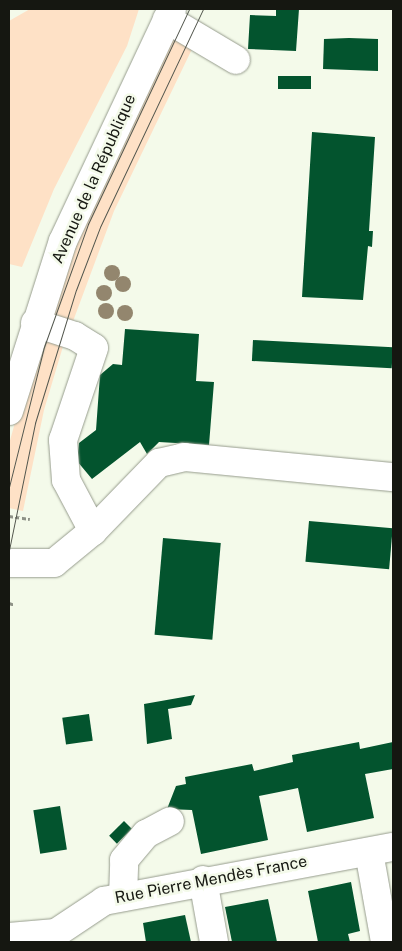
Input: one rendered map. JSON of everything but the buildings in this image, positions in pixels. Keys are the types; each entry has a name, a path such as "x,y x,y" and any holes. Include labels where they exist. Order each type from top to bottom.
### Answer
{"street":[{"path":"170,14 236,60"},
{"name":"Avenue de la République","path":"9,411 35,323 80,202 170,14"},
{"path":"35,323 75,336 94,348 63,440 66,480 94,531"},
{"path":"9,563 54,564 94,531 159,463 184,458 393,477"},
{"path":"123,897 124,860 146,834 170,821"},
{"path":"381,849 385,942"},
{"name":"Rue Pierre Mendès France","path":"9,937 56,933 104,901 203,880 381,849"},
{"path":"203,880 214,942"}],"path":[{"path":"9,516 30,519"},
{"path":"9,603 15,604"}],"shaded area":[{"path":"30,9 139,9 127,46 54,189 22,267 9,264 9,21"},
{"path":"170,33 193,47 114,211 72,324 46,315 78,220"},
{"path":"39,337 64,343 44,410 23,511 9,508 9,444"}],"tram line":[{"path":"9,487 44,347 88,224 189,9"},
{"path":"9,550 35,423 76,290 100,227 203,9"}]}
